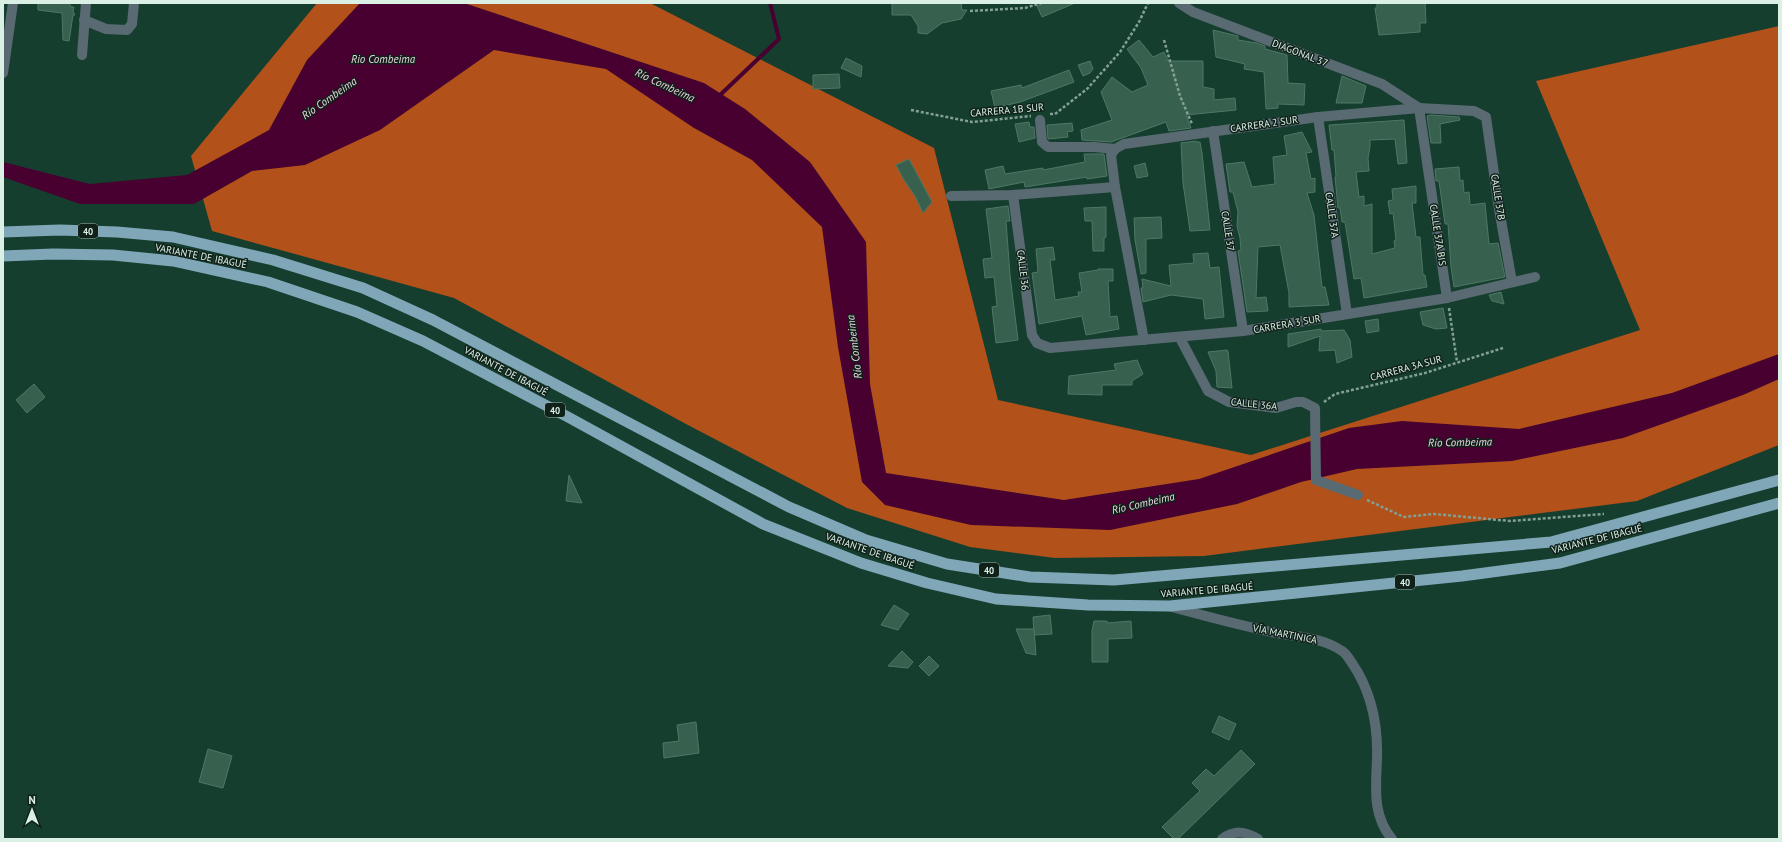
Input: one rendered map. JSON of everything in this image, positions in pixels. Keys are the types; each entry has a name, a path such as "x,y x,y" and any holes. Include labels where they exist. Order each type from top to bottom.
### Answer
{"highway":[{"name":"VARIANTE DE IBAGUÉ","path":"3,232 60,230 117,232 173,237 273,260 363,288 433,320 789,507 866,540 947,564 1030,577 1114,580 1551,542 1779,480"},
{"name":"VARIANTE DE IBAGUÉ","path":"3,256 54,254 113,255 173,261 268,282 357,312 444,352 568,417 763,524 861,563 927,583 996,599 1088,605 1170,606 1454,576 1560,563 1779,503"}],"street":[{"path":"3,73 13,3"},
{"path":"82,56 86,3"},
{"path":"84,20 106,29 127,30 132,24 134,3"},
{"name":"DIAGONAL 37","path":"1179,3 1193,12 1382,84 1419,108"},
{"name":"CARRERA 2 SUR","path":"1040,117 1042,142 1048,147 1094,147 1115,149 1124,144 1318,116 1419,108 1474,111 1481,114"},
{"name":"CALLE 37A BIS","path":"1419,108 1447,298"},
{"name":"CALLE 37B","path":"1481,114 1486,117 1499,209 1512,282"},
{"name":"CALLE 37A","path":"1318,116 1347,314"},
{"name":"CALLE 37","path":"1213,131 1243,332"},
{"path":"1115,149 1110,155 1144,340"},
{"path":"951,196 1013,195 1115,187"},
{"name":"CALLE 36","path":"1013,195 1032,335 1037,343"},
{"name":"CARRERA 3 SUR","path":"1037,343 1050,348 1243,332 1447,298 1535,277"},
{"name":"CALLE 36A","path":"1180,338 1208,391 1229,402 1276,408 1296,402 1303,402 1315,408"},
{"path":"1315,408 1316,480 1358,495"},
{"name":"VÍA MARTINICA","path":"1170,606 1232,623 1320,640 1344,651 1362,677 1372,706 1378,737 1376,779 1377,813 1384,830 1392,839"},
{"path":"1222,839 1234,832 1245,832 1258,839"}],"path":[{"path":"970,11 1025,8 1041,3"},
{"name":"CARRERA 1B SUR","path":"911,110 972,122 1040,117 1054,114 1087,88 1120,52 1139,22 1148,3"},
{"path":"1164,40 1180,96 1196,134"},
{"path":"1447,298 1457,362"},
{"name":"CARRERA 3A SUR","path":"1315,408 1335,394 1425,373 1503,348"},
{"path":"1358,495 1404,517 1434,514 1510,521 1610,512"}],"shaded area":[{"path":"317,3 650,3 934,148 998,400 1251,455 1640,330 1536,81 1779,26 1779,445 1637,501 1204,556 1055,558 970,547 847,508 686,424 454,298 212,231 191,156"}],"water":[{"name":"Rio Combeima","path":"360,3 464,3 704,83 745,109 810,162 866,242 870,384 886,473 1064,500 1199,479 1349,428 1402,421 1519,429 1672,393 1779,354 1779,379 1743,395 1623,438 1512,461 1357,469 1301,482 1237,504 1110,530 971,525 885,505 862,482 838,347 822,227 752,160 694,128 606,69 494,50 380,130 305,165 252,171 194,204 80,204 3,177 3,162 90,184 187,175 269,130 307,60"}],"building":[{"path":"38,3 69,3 71,7 74,7 73,12 75,15 73,15 69,41 63,40 62,13 38,10"},
{"path":"892,3 961,3 962,10 967,10 961,19 942,23 927,34 918,33 918,26 911,15 892,15"},
{"path":"1044,3 1075,3 1042,17 1037,6"},
{"path":"1377,3 1425,3 1426,23 1420,23 1420,32 1379,35 1375,8 1377,8"},
{"path":"1213,30 1238,36 1238,40 1257,43 1265,46 1265,49 1287,55 1288,83 1305,84 1304,105 1278,104 1278,108 1266,109 1264,72 1244,69 1245,64 1216,57"},
{"path":"1139,40 1153,57 1164,52 1168,61 1203,61 1203,87 1214,89 1214,100 1235,98 1236,110 1186,115 1191,128 1169,131 1166,122 1111,142 1082,140 1081,130 1112,120 1101,92 1112,77 1132,92 1148,85 1141,68 1127,49"},
{"path":"846,58 862,66 861,77 841,68"},
{"path":"1090,61 1093,69 1090,73 1083,76 1078,65"},
{"path":"1069,70 1074,82 1020,102 995,108 991,91 1021,85 1022,88"},
{"path":"839,74 840,88 813,89 813,75"},
{"path":"1342,76 1366,86 1362,103 1336,103"},
{"path":"1427,116 1459,117 1460,120 1440,124 1441,143 1431,143"},
{"path":"1404,120 1407,163 1398,164 1395,139 1370,140 1368,158 1369,171 1356,172 1359,197 1364,196 1364,206 1372,204 1372,254 1395,248 1394,241 1396,240 1393,213 1390,214 1388,201 1393,200 1392,189 1416,186 1416,203 1412,203 1416,237 1420,237 1423,275 1425,275 1427,287 1364,298 1361,278 1354,279 1345,222 1342,222 1340,208 1338,208 1334,150 1332,150 1329,125"},
{"path":"1029,122 1030,127 1034,127 1035,138 1019,142 1015,124"},
{"path":"1072,123 1073,131 1067,132 1068,137 1048,139 1047,125"},
{"path":"1302,132 1312,152 1306,153 1311,179 1315,178 1315,192 1307,193 1314,215 1322,287 1325,287 1329,305 1289,307 1289,293 1280,245 1258,247 1256,298 1266,297 1268,311 1247,312 1238,251 1241,250 1237,226 1238,212 1233,192 1230,192 1226,164 1244,162 1252,187 1275,184 1273,157 1287,155 1284,136"},
{"path":"1196,141 1200,142 1202,153 1210,230 1190,231 1183,183 1181,143"},
{"path":"1084,154 1104,154 1107,176 1087,179 1087,177 1025,187 1024,182 989,189 985,170 1003,166 1005,174 1043,168 1043,170 1085,162"},
{"path":"909,159 932,202 923,213 915,196 896,165"},
{"path":"1145,163 1148,176 1137,178 1134,166"},
{"path":"1459,167 1460,181 1463,180 1464,193 1469,192 1470,205 1485,203 1489,244 1498,243 1505,277 1454,287 1448,224 1445,224 1439,181 1436,181 1435,169"},
{"path":"1008,206 1010,221 1006,221 1010,275 1018,340 996,343 992,307 997,306 994,277 985,278 983,259 992,258 986,209"},
{"path":"1106,207 1106,237 1104,238 1104,251 1093,251 1092,221 1085,221 1084,208"},
{"path":"1161,217 1162,238 1146,239 1146,273 1141,274 1135,240 1134,218"},
{"path":"1053,247 1055,260 1050,260 1055,300 1079,296 1078,292 1082,292 1079,273 1098,269 1113,269 1113,281 1108,281 1110,317 1117,316 1119,329 1086,335 1082,316 1039,324 1032,273 1038,272 1036,249"},
{"path":"1208,253 1210,268 1219,267 1224,317 1205,319 1203,299 1171,295 1143,302 1141,288 1143,288 1142,279 1171,286 1169,265 1194,263 1193,254"},
{"path":"1501,292 1504,304 1492,301 1489,295"},
{"path":"1443,308 1447,328 1436,329 1423,325 1420,312"},
{"path":"1378,319 1379,331 1367,333 1365,321"},
{"path":"1321,329 1321,331 1344,330 1350,340 1352,357 1337,363 1335,350 1319,351 1320,336 1288,347 1288,334"},
{"path":"1227,350 1232,388 1217,387 1216,371 1208,352"},
{"path":"1137,360 1143,374 1132,381 1132,385 1102,385 1102,395 1068,394 1069,376 1116,370 1114,364"},
{"path":"34,384 45,397 27,413 16,400"},
{"path":"569,475 582,503 566,501"},
{"path":"894,605 909,614 898,630 881,625"},
{"path":"1050,615 1052,634 1034,635 1033,617"},
{"path":"1094,621 1107,621 1107,623 1131,621 1132,638 1108,639 1108,662 1092,662 1092,631"},
{"path":"1016,629 1034,629 1036,655 1026,653"},
{"path":"902,651 913,662 908,668 888,666"},
{"path":"929,656 939,666 929,676 919,666"},
{"path":"1219,716 1236,724 1229,740 1212,732"},
{"path":"696,722 699,753 664,758 663,743 679,741 677,725"},
{"path":"208,749 232,756 223,788 199,782"},
{"path":"1241,750 1255,764 1178,839 1174,839 1162,827 1200,791 1192,783 1206,769 1214,776"}],"waterway":[{"path":"718,97 779,39 770,3"}],"water label":[{"name":"Río Combeima","path":"665,85"},
{"name":"Río Combeima","path":"329,98"},
{"name":"Río Combeima","path":"854,347"},
{"name":"Río Combeima","path":"1460,442"},
{"name":"Río Combeima","path":"1143,503"}]}
